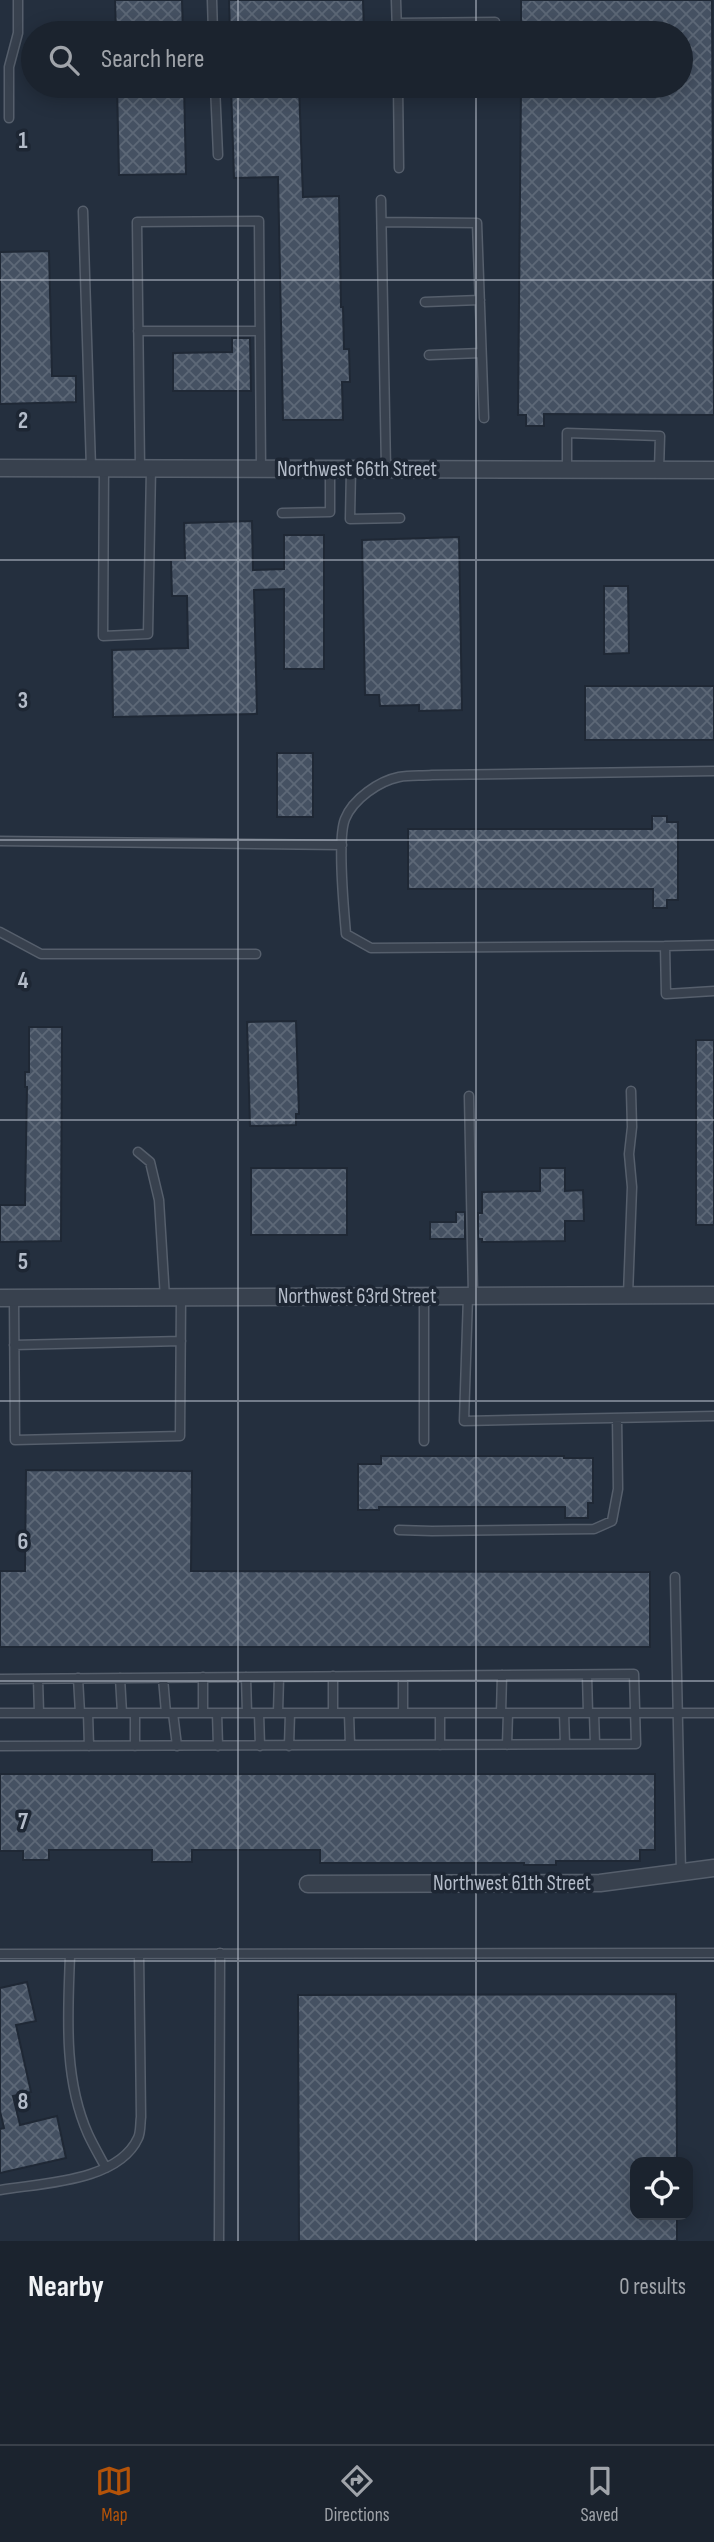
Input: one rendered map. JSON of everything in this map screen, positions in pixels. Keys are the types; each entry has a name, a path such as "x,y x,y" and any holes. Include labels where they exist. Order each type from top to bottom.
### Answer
{"street":[{"name":"Northwest 66th Street","path":"0,468 714,470"},
{"name":"Northwest 63rd Street","path":"7,1298 714,1295"},
{"name":"Northwest 61th Street","path":"308,1884 600,1883 714,1868"}],"lane":[{"path":"9,118 9,67 18,33 18,0"},
{"path":"212,0 213,21"},
{"path":"396,0 397,21"},
{"path":"216,98 218,155"},
{"path":"398,98 399,169"},
{"path":"381,200 386,469"},
{"path":"83,211 103,636 148,634 137,222 259,221 261,469"},
{"path":"382,222 477,223 484,418"},
{"path":"425,302 480,300"},
{"path":"138,331 260,331"},
{"path":"429,355 481,353"},
{"path":"567,470 568,433 660,436 659,470"},
{"path":"282,513 330,512 330,469"},
{"path":"351,469 350,519 400,518"},
{"path":"714,771 432,775 398,778 377,786 357,800 344,820 342,845 346,934 371,948 714,945"},
{"path":"0,841 342,845"},
{"path":"0,932 41,954 256,954"},
{"path":"665,946 666,994 714,991"},
{"path":"628,1295 632,1187 629,1154 632,1127 631,1091"},
{"path":"469,1096 470,1295 464,1421 714,1416"},
{"path":"7,1298 14,1346 15,1440 180,1436 181,1341 159,1200 150,1162 138,1152"},
{"path":"424,1296 424,1441"},
{"path":"14,1346 181,1341"},
{"path":"399,1530 594,1529 605,1526 612,1521 618,1489 617,1418"},
{"path":"675,1577 681,1873"},
{"path":"0,1679 635,1674 636,1713 636,1744 0,1746"},
{"path":"502,1675 507,1745"},
{"path":"587,1675 594,1744"},
{"path":"333,1676 333,1713"},
{"path":"403,1676 403,1713"},
{"path":"203,1677 203,1713"},
{"path":"246,1677 247,1713"},
{"path":"278,1713 279,1677"},
{"path":"78,1678 89,1746"},
{"path":"120,1678 122,1713"},
{"path":"163,1678 177,1746"},
{"path":"38,1679 39,1713"},
{"path":"0,1713 714,1713"},
{"path":"135,1713 135,1746"},
{"path":"217,1713 218,1746"},
{"path":"259,1713 260,1746"},
{"path":"289,1713 289,1746"},
{"path":"349,1713 350,1745"},
{"path":"440,1713 440,1745"},
{"path":"564,1713 565,1744"},
{"path":"219,2241 220,1953"},
{"path":"0,1954 714,1953"},
{"path":"0,2190 80,2177 106,2168 127,2152 138,2137 141,2117 139,1954"},
{"path":"70,1955 68,2032 71,2074 87,2132 106,2168"}],"building":[{"path":"115,0 182,0 183,21 116,21"},
{"path":"229,0 363,0 364,21 230,21"},
{"path":"521,0 712,0 714,415 544,414 544,426 526,426 526,415 518,415 521,98 693,98 693,21 521,21"},
{"path":"117,98 184,98 186,174 119,175"},
{"path":"231,98 299,98 303,197 339,196 341,307 344,349 349,349 350,382 342,382 343,420 283,420 278,177 234,178"},
{"path":"49,251 52,376 76,376 76,402 0,404 0,252"},
{"path":"232,338 250,338 251,391 173,391 173,353 232,352"},
{"path":"252,521 253,570 284,569 284,535 324,535 324,669 284,669 284,589 254,590 257,714 113,717 112,650 188,648 187,596 172,596 171,560 185,560 184,523"},
{"path":"459,537 462,710 419,711 419,705 380,706 379,695 365,695 362,540"},
{"path":"604,586 628,586 629,653 604,654"},
{"path":"585,686 714,686 714,740 585,740"},
{"path":"277,753 313,753 313,817 277,817"},
{"path":"652,816 667,816 667,822 678,822 678,900 667,900 667,908 653,908 653,889 408,889 408,829 652,829"},
{"path":"296,1021 299,1114 296,1114 296,1125 250,1126 247,1022"},
{"path":"29,1027 62,1027 61,1241 0,1242 0,1205 25,1205 25,1072 29,1072"},
{"path":"696,1040 714,1040 714,1225 696,1225"},
{"path":"251,1168 347,1168 347,1235 251,1235"},
{"path":"540,1168 565,1168 565,1191 583,1190 584,1221 565,1221 565,1241 482,1242 482,1239 478,1239 478,1213 482,1213 482,1192 540,1191"},
{"path":"456,1212 465,1212 465,1239 430,1239 430,1222 456,1222"},
{"path":"381,1456 593,1458 593,1503 588,1503 588,1518 565,1518 565,1507 379,1507 379,1510 358,1510 358,1464 381,1464"},
{"path":"26,1470 192,1471 191,1571 650,1572 650,1647 0,1647 0,1571 25,1571"},
{"path":"0,1774 655,1774 655,1850 640,1850 640,1861 556,1861 556,1865 320,1863 320,1850 192,1850 192,1862 152,1862 152,1850 49,1850 49,1860 23,1860 23,1851 0,1851"},
{"path":"27,1982 36,2021 16,2025 31,2092 13,2096 20,2125 57,2116 66,2158 0,2173 0,2129 4,2128 0,2111 0,1988"},
{"path":"676,1994 677,2157 630,2157 630,2220 677,2220 677,2241 299,2241 298,1995"}]}
